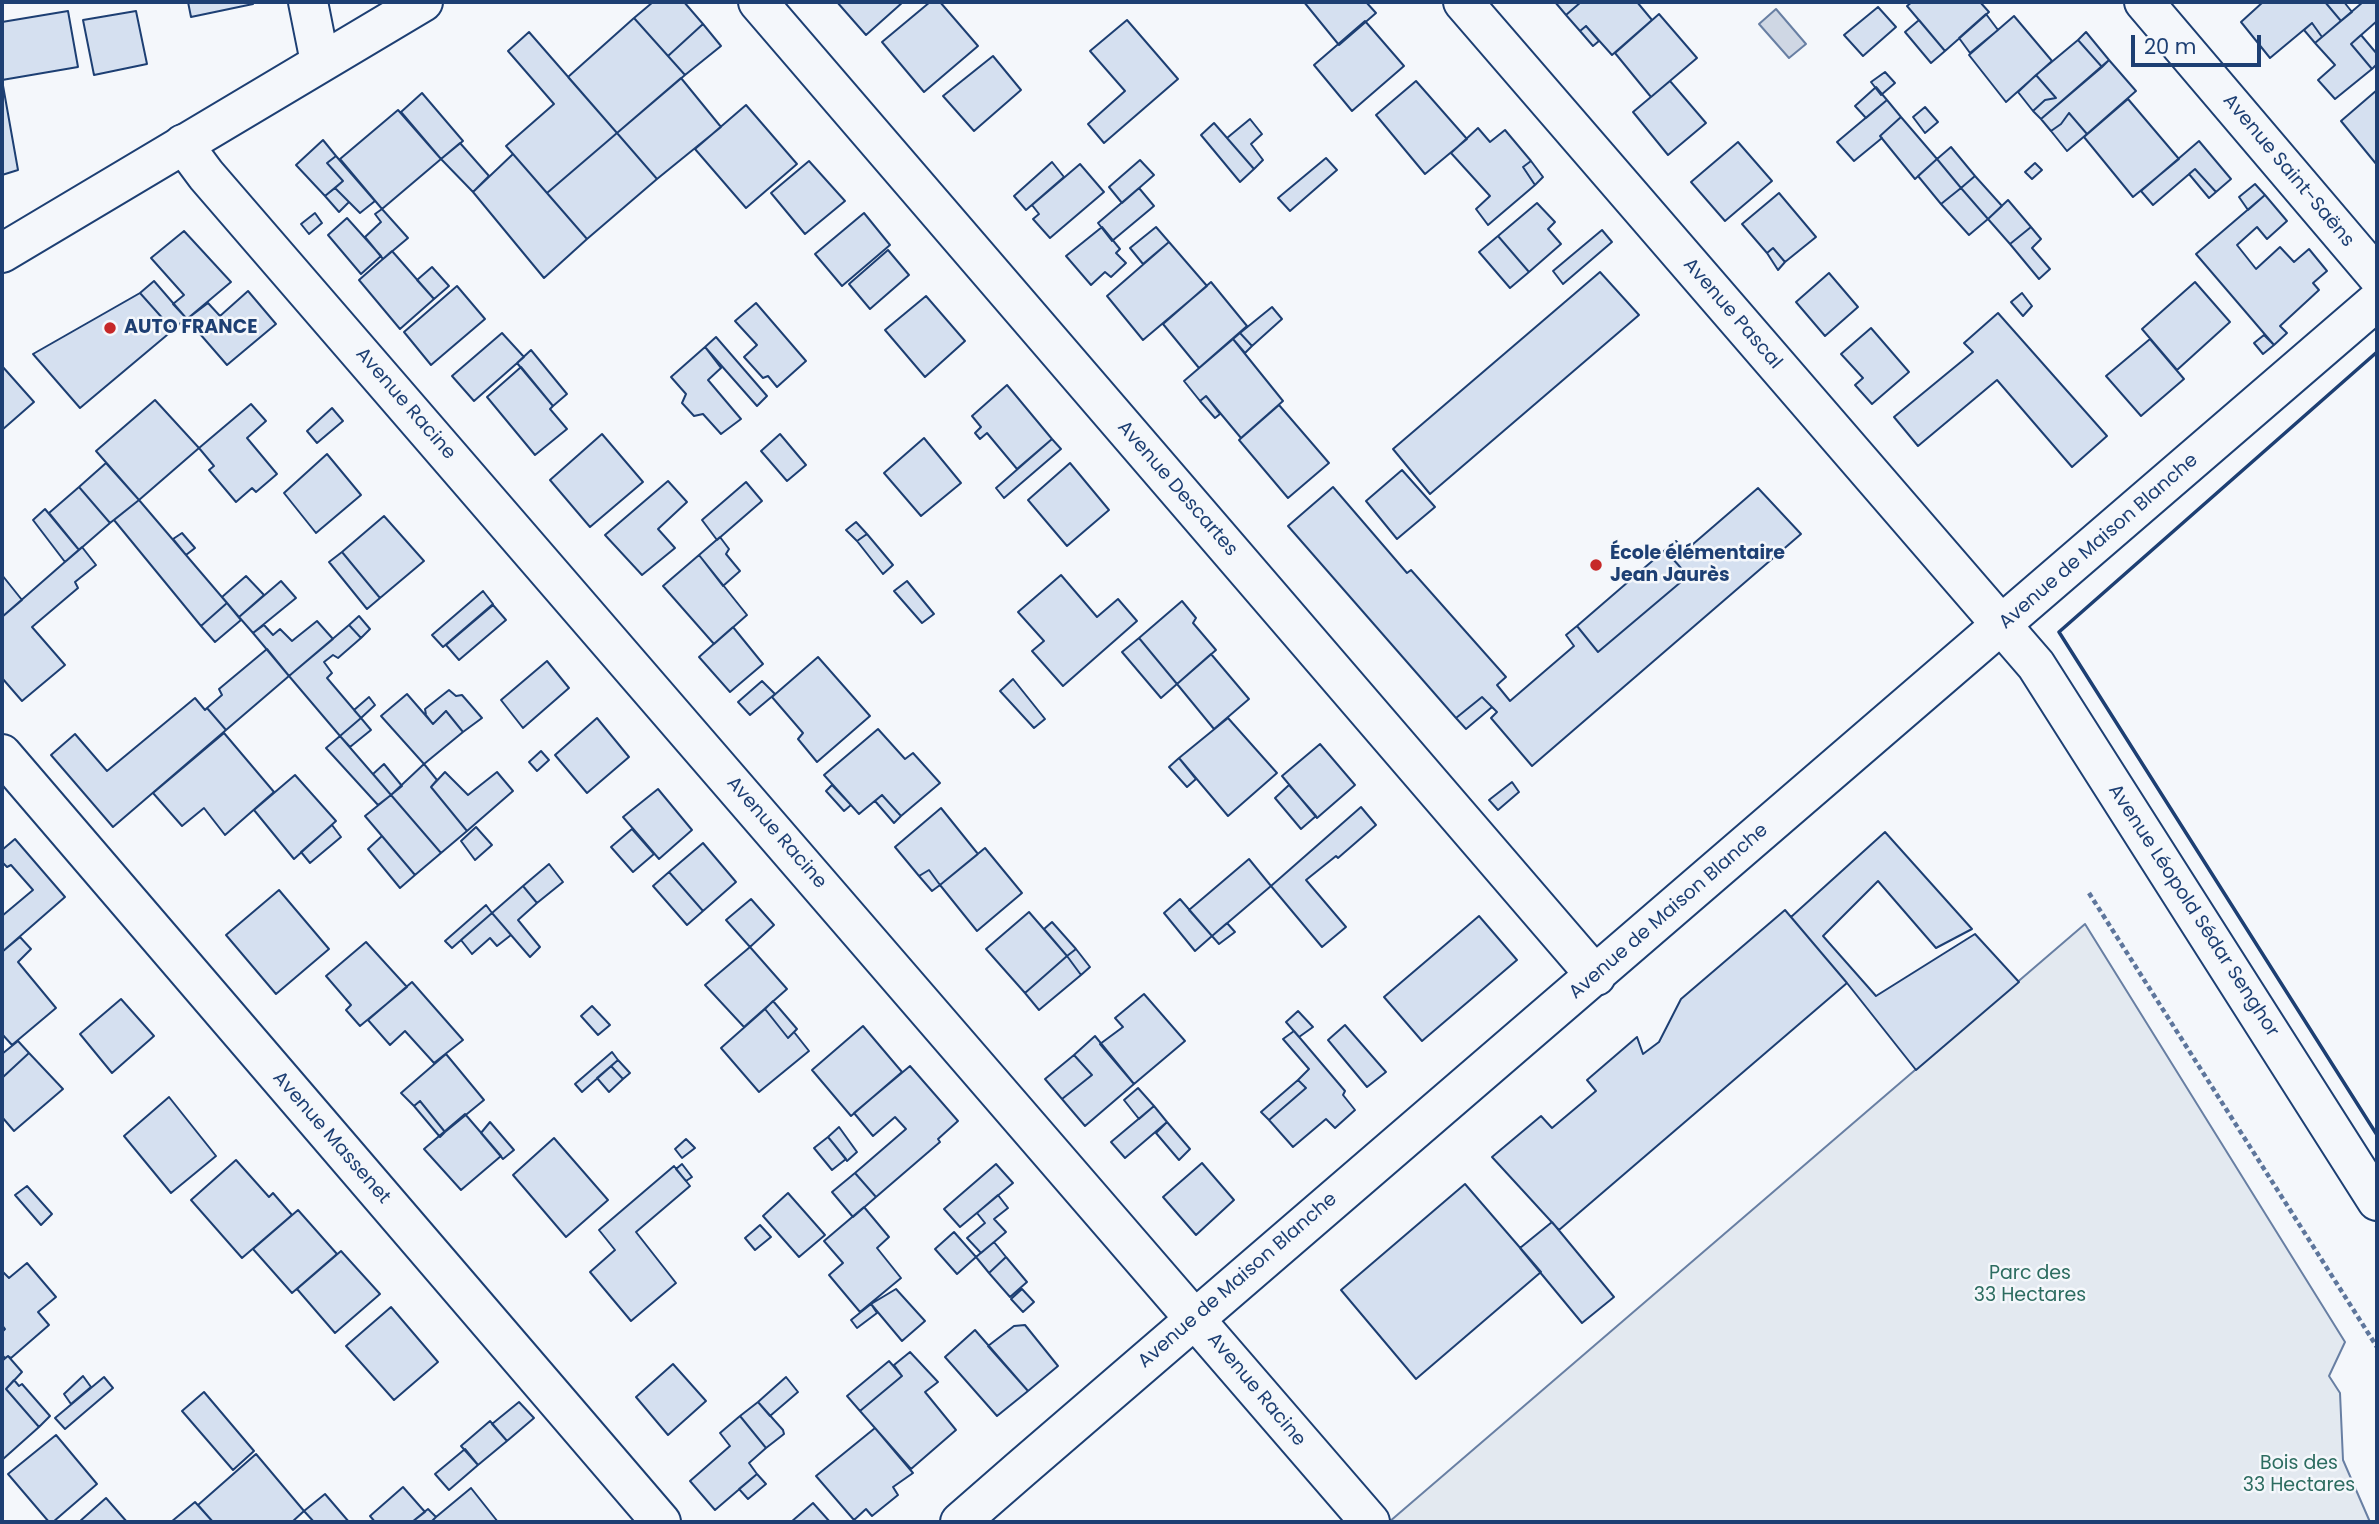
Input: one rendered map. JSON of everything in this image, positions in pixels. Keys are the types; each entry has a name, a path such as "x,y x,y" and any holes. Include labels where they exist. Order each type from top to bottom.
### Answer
{"street":[{"path":"308,2 320,62"},
{"path":"2,253 423,2"},
{"name":"Avenue Descartes","path":"758,2 1596,976"},
{"name":"Avenue Pascal","path":"1463,2 2003,626"},
{"name":"Avenue Saint-Saëns","path":"2144,2 2377,275"},
{"name":"Avenue Racine","path":"183,144 206,175 1370,1522"},
{"name":"Avenue de Maison Blanche","path":"960,1522 2377,301"},
{"name":"Avenue Léopold Sédar Senghor","path":"2003,626 2036,665 2377,1201"},
{"name":"Avenue Massenet","path":"2,754 661,1522"}],"path":[{"path":"2089,893 2377,1347"}],"green space":[{"name":"Parc des 33 Hectares","path":"2085,924 2345,1342 2329,1376 2340,1393 2343,1460 2370,1522 1389,1522"}],"shaded area":[{"path":"1776,9 1806,44 1789,58 1759,24"}],"building":[{"path":"188,2 252,2 253,4 191,17"},
{"path":"653,2 684,2 703,24 668,56 634,18"},
{"path":"837,2 903,2 866,35"},
{"path":"930,2 940,2 978,46 924,92 882,42"},
{"path":"1304,2 1366,2 1376,13 1339,45"},
{"path":"1555,2 1581,2 1566,15"},
{"path":"1581,2 1637,2 1652,20 1612,55 1586,26 1580,31 1566,15"},
{"path":"1912,2 1980,2 1989,12 1945,51 1907,6"},
{"path":"2263,2 2325,2 2341,21 2322,37 2312,23 2270,58 2241,22"},
{"path":"2325,2 2344,2 2352,12 2341,21"},
{"path":"2363,2 2377,2 2377,21 2351,44 2372,69 2335,99 2318,80 2335,65 2315,43"},
{"path":"1878,7 1896,27 1863,56 1844,35"},
{"path":"68,11 78,67 2,80 2,22"},
{"path":"136,11 147,64 94,75 83,20"},
{"path":"1659,14 1697,58 1651,97 1615,53"},
{"path":"1986,14 1998,30 1970,53 1959,38"},
{"path":"2014,16 2052,61 2006,102 1969,55"},
{"path":"634,18 685,75 617,133 568,77"},
{"path":"1127,20 1178,79 1104,143 1088,124 1125,91 1090,51"},
{"path":"1919,20 1945,51 1931,63 1905,32"},
{"path":"1365,21 1404,66 1352,111 1314,65"},
{"path":"2312,23 2322,37 2315,43 2304,30"},
{"path":"703,24 721,46 685,75 668,56"},
{"path":"1586,26 1599,41 1593,46 1580,31"},
{"path":"529,32 617,133 547,193 506,146 554,104 508,51"},
{"path":"2086,32 2109,60 2102,67 2078,40"},
{"path":"2361,35 2377,54 2377,64 2372,69 2351,44"},
{"path":"2078,40 2102,67 2041,119 2033,111 2045,100 2056,98 2036,75"},
{"path":"993,56 1021,90 974,131 943,96"},
{"path":"2109,60 2136,91 2087,134 2069,113 2061,124 2051,131 2041,119"},
{"path":"1885,72 1895,83 1881,95 1871,82"},
{"path":"2036,75 2056,98 2045,100 2033,111 2018,92"},
{"path":"681,78 721,127 657,179 617,133"},
{"path":"2,80 18,170 2,175"},
{"path":"1416,81 1467,139 1425,174 1376,115"},
{"path":"1670,81 1706,123 1668,155 1633,112"},
{"path":"1876,87 1887,100 1866,118 1855,106"},
{"path":"2377,90 2377,165 2341,121"},
{"path":"422,93 463,141 441,159 401,112"},
{"path":"2128,99 2179,159 2133,197 2084,137"},
{"path":"1887,100 1901,117 1880,136 1882,138 1854,161 1837,142"},
{"path":"746,105 797,164 746,208 695,149"},
{"path":"1925,107 1938,122 1925,133 1913,117"},
{"path":"398,110 441,159 382,209 340,159"},
{"path":"2069,113 2087,134 2067,151 2051,131 2061,124"},
{"path":"1901,117 1937,159 1915,179 1880,136"},
{"path":"1250,119 1262,134 1251,144 1263,160 1254,169 1227,138"},
{"path":"1214,123 1254,169 1240,182 1201,135"},
{"path":"1478,128 1490,142 1505,130 1531,161 1523,167 1535,185 1488,225 1476,209 1490,196 1451,153"},
{"path":"617,133 657,179 587,239 547,193"},
{"path":"323,140 336,156 327,163 343,181 325,196 296,165"},
{"path":"2199,141 2231,179 2216,192 2195,169 2153,205 2141,191"},
{"path":"1738,142 1772,181 1725,221 1691,182"},
{"path":"460,143 489,176 473,192 441,159"},
{"path":"1951,147 1975,176 1961,188 1937,159"},
{"path":"513,154 587,239 544,278 473,192"},
{"path":"336,156 375,201 360,213 335,188 343,181 327,163"},
{"path":"1326,158 1337,170 1290,211 1278,198"},
{"path":"1937,159 1961,188 1941,204 1918,176"},
{"path":"1140,160 1154,175 1122,203 1109,187"},
{"path":"809,161 845,201 805,234 771,193"},
{"path":"1531,161 1543,177 1535,185 1523,167"},
{"path":"1052,162 1064,177 1026,210 1014,196"},
{"path":"2035,163 2042,170 2032,179 2025,172"},
{"path":"1080,164 1104,192 1050,238 1033,219 1039,214 1032,205"},
{"path":"2195,169 2216,192 2209,198 2189,174"},
{"path":"1975,176 2002,206 1988,219 1961,188"},
{"path":"2255,184 2265,195 2248,210 2239,197"},
{"path":"335,188 349,202 339,212 325,196"},
{"path":"1139,188 1154,206 1112,241 1098,223"},
{"path":"1961,188 1988,219 1969,235 1941,204"},
{"path":"1779,193 1816,237 1785,262 1773,248 1767,253 1742,224"},
{"path":"2265,195 2287,221 2267,239 2257,227 2237,245 2256,269 2280,247 2294,262 2309,249 2327,271 2313,283 2319,290 2280,326 2287,333 2274,345 2196,254"},
{"path":"2008,200 2031,227 2010,244 1988,219"},
{"path":"1537,203 1555,222 1548,229 1561,244 1529,272 1498,236"},
{"path":"382,209 408,238 383,259 365,237 381,222 375,214"},
{"path":"315,213 322,223 309,234 301,224"},
{"path":"864,213 890,245 842,286 815,254"},
{"path":"347,218 381,256 361,274 328,235"},
{"path":"1102,227 1120,249 1116,253 1126,263 1111,277 1105,272 1091,285 1066,256"},
{"path":"1156,227 1169,242 1143,264 1130,248"},
{"path":"2031,227 2041,239 2032,248 2050,269 2039,279 2010,244"},
{"path":"1602,230 1612,242 1563,284 1553,271"},
{"path":"184,231 231,282 187,319 173,304 184,295 151,258"},
{"path":"1498,236 1529,272 1510,288 1479,252"},
{"path":"1169,242 1207,286 1143,340 1107,296"},
{"path":"1773,248 1785,262 1778,270 1767,253"},
{"path":"888,250 909,275 870,309 849,284"},
{"path":"392,251 434,299 400,329 359,280"},
{"path":"432,267 449,286 434,299 417,280"},
{"path":"1600,272 1639,315 1430,494 1393,449"},
{"path":"1829,273 1858,307 1825,336 1796,302"},
{"path":"154,281 186,318 173,330 140,293"},
{"path":"1211,282 1247,326 1199,368 1163,324"},
{"path":"2195,282 2230,322 2177,370 2142,329"},
{"path":"457,286 485,319 431,365 404,332"},
{"path":"248,291 276,324 227,365 187,319 208,303 220,316"},
{"path":"140,293 173,330 80,408 33,354"},
{"path":"2022,293 2032,306 2023,316 2011,302"},
{"path":"926,296 965,341 925,377 885,330"},
{"path":"756,303 806,361 777,387 768,376 763,378 744,357 757,345 735,321"},
{"path":"1272,307 1282,319 1252,346 1240,333"},
{"path":"1998,313 2107,436 2072,467 1997,380 1918,446 1894,417 1973,352 1964,343"},
{"path":"1871,328 1909,372 1872,404 1855,385 1863,378 1841,354"},
{"path":"502,333 524,357 474,401 452,376"},
{"path":"1240,333 1252,346 1245,353 1233,339"},
{"path":"2264,335 2274,345 2263,354 2254,343"},
{"path":"716,337 767,396 757,406 705,347"},
{"path":"1233,339 1283,401 1241,438 1206,396 1200,401 1184,381"},
{"path":"2150,339 2184,379 2141,416 2106,376"},
{"path":"705,347 721,368 708,380 741,419 721,434 703,414 694,416 682,403 686,394 671,377"},
{"path":"531,350 567,394 553,406 517,363"},
{"path":"2,366 34,402 2,430"},
{"path":"521,367 553,406 550,409 567,429 535,455 487,397"},
{"path":"1007,385 1052,439 1017,469 987,433 980,439 975,433 981,427 972,416"},
{"path":"1206,396 1220,414 1215,418 1200,401"},
{"path":"155,400 199,448 139,500 96,451"},
{"path":"251,404 266,421 247,438 277,474 256,492 252,488 236,502 209,470 214,466 199,448"},
{"path":"1279,405 1329,463 1288,498 1239,440"},
{"path":"332,408 343,421 317,443 307,431"},
{"path":"602,434 643,482 590,527 550,480"},
{"path":"780,434 806,465 787,481 761,451"},
{"path":"924,438 961,483 921,516 884,473"},
{"path":"1052,439 1061,449 1004,498 996,488"},
{"path":"327,454 361,495 316,533 284,493"},
{"path":"106,463 139,500 110,523 79,487"},
{"path":"1070,463 1109,510 1067,546 1028,500"},
{"path":"1402,470 1435,507 1397,539 1366,501"},
{"path":"668,481 687,502 658,529 675,548 642,575 605,535"},
{"path":"746,482 762,501 717,540 702,520"},
{"path":"79,487 110,523 79,550 49,513"},
{"path":"1333,487 1407,573 1411,570 1506,677 1497,685 1510,701 1574,646 1566,635 1577,626 1598,652 1688,576 1665,550 1676,541 1685,551 1758,488 1801,534 1532,766 1491,718 1497,712 1482,697 1456,718 1288,526"},
{"path":"139,500 227,603 201,626 114,520"},
{"path":"45,509 79,550 65,562 33,520"},
{"path":"384,516 424,561 380,598 342,552"},
{"path":"856,522 867,534 857,541 846,530"},
{"path":"182,533 195,548 186,555 173,539"},
{"path":"867,534 893,565 883,574 857,541"},
{"path":"720,537 729,549 726,554 740,571 723,586 699,555"},
{"path":"82,547 96,565 75,582 78,588 32,627 65,665 22,701 2,678 2,617"},
{"path":"1665,550 1688,576 1598,652 1577,626"},
{"path":"342,552 380,598 367,609 329,562"},
{"path":"699,555 747,615 714,644 663,586"},
{"path":"2,575 22,600 2,617"},
{"path":"1061,575 1097,617 1118,599 1137,621 1063,686 1032,651 1044,641 1018,612"},
{"path":"246,576 264,595 239,617 222,597"},
{"path":"281,581 296,598 253,633 239,617"},
{"path":"907,581 934,614 922,623 894,591"},
{"path":"483,591 493,604 443,647 432,635"},
{"path":"1182,601 1196,618 1193,623 1216,650 1177,684 1139,638"},
{"path":"227,603 241,620 215,642 201,626"},
{"path":"493,605 506,620 459,660 446,645"},
{"path":"359,616 370,629 361,638 349,625"},
{"path":"317,621 333,639 289,676 253,633 264,625 273,635 280,629 292,641"},
{"path":"349,625 361,638 338,658 333,655 324,662 332,673 327,678 361,718 340,736 289,676"},
{"path":"733,627 763,664 730,692 699,657"},
{"path":"1139,638 1177,684 1161,698 1122,652"},
{"path":"267,649 289,676 226,730 207,708 222,695 219,689"},
{"path":"1211,654 1249,699 1214,729 1177,684"},
{"path":"818,657 870,716 817,762 798,739 803,733 772,697"},
{"path":"547,661 569,688 523,728 501,700"},
{"path":"1013,679 1045,719 1034,728 1000,691"},
{"path":"762,681 775,694 750,715 738,702"},
{"path":"449,690 456,696 462,695 482,718 463,732 446,711 433,724 426,715 425,709"},
{"path":"407,694 433,724 446,711 463,732 424,764 381,716"},
{"path":"369,697 375,705 361,718 354,710"},
{"path":"1482,697 1492,707 1466,729 1456,718"},
{"path":"195,698 226,730 113,827 51,755 75,734 107,771"},
{"path":"361,718 371,730 350,747 340,736"},
{"path":"597,718 629,757 587,793 555,755"},
{"path":"1228,718 1277,773 1228,816 1179,758"},
{"path":"878,729 905,759 913,753 940,783 901,816 882,795 859,814 824,775"},
{"path":"224,733 274,792 225,835 204,808 182,826 153,793"},
{"path":"340,736 391,795 378,805 326,748"},
{"path":"1320,744 1355,785 1317,818 1282,776"},
{"path":"541,751 549,760 537,771 529,762"},
{"path":"1179,758 1196,779 1187,787 1169,767"},
{"path":"384,764 402,786 391,795 373,774"},
{"path":"424,764 437,780 431,787 467,831 441,853 391,795"},
{"path":"445,772 468,795 497,772 513,791 467,831 431,787"},
{"path":"295,775 336,821 294,859 254,810"},
{"path":"1512,782 1519,792 1498,810 1489,800"},
{"path":"832,785 851,805 844,811 826,791"},
{"path":"1289,785 1316,816 1301,829 1275,798"},
{"path":"658,789 692,830 659,859 623,817"},
{"path":"391,795 441,853 415,875 365,816"},
{"path":"882,795 901,816 894,823 875,801"},
{"path":"1361,807 1376,825 1338,858 1336,856 1306,880 1346,927 1322,947 1271,886"},
{"path":"941,808 978,854 940,885 929,870 919,876 895,847"},
{"path":"332,825 341,837 310,863 301,852"},
{"path":"476,827 492,845 475,860 461,841"},
{"path":"632,829 654,854 633,872 611,847"},
{"path":"1885,832 1972,929 1936,948 1878,881 1823,936 1876,996 1975,934 2019,982 1916,1070 1791,917"},
{"path":"382,836 415,875 400,888 368,849"},
{"path":"15,839 65,897 2,952 2,916 33,890 11,865 7,867 2,862 2,850"},
{"path":"703,843 736,882 703,911 669,872"},
{"path":"985,848 1022,893 977,931 940,885"},
{"path":"1249,859 1271,886 1212,936 1189,910"},
{"path":"549,864 563,882 537,903 523,886"},
{"path":"929,870 940,885 932,891 919,876"},
{"path":"669,872 703,911 687,925 653,886"},
{"path":"523,886 537,903 518,920 540,947 530,957 492,913"},
{"path":"279,890 329,949 276,994 226,935"},
{"path":"751,899 774,925 750,947 726,920"},
{"path":"1180,899 1212,936 1195,951 1164,913"},
{"path":"486,905 492,913 452,948 445,941"},
{"path":"1785,910 1847,983 1559,1230 1492,1157 1541,1116 1552,1128 1596,1091 1587,1080 1637,1037 1643,1054 1659,1042 1681,999"},
{"path":"1029,912 1067,956 1025,993 986,949"},
{"path":"492,913 511,935 497,946 490,938 472,954 461,940"},
{"path":"1479,916 1517,960 1422,1041 1384,997"},
{"path":"1052,922 1076,949 1067,956 1044,929"},
{"path":"1227,923 1235,932 1219,944 1212,936"},
{"path":"20,937 31,949 18,962 56,1008 12,1045 2,1034 2,952"},
{"path":"366,942 407,987 360,1026 346,1010 351,1005 326,976"},
{"path":"750,947 787,989 744,1027 705,985"},
{"path":"1076,949 1090,967 1081,975 1067,956"},
{"path":"1067,956 1081,975 1039,1010 1025,993"},
{"path":"412,982 463,1040 434,1063 405,1031 390,1045 368,1020"},
{"path":"1144,994 1185,1041 1134,1084 1100,1044 1123,1027 1115,1018"},
{"path":"121,999 154,1036 112,1073 80,1034"},
{"path":"773,1001 797,1029 788,1038 765,1009"},
{"path":"592,1006 610,1025 598,1035 581,1016"},
{"path":"765,1009 788,1038 794,1032 809,1051 759,1092 721,1048"},
{"path":"1298,1011 1313,1027 1299,1037 1286,1022"},
{"path":"1345,1025 1386,1072 1367,1087 1328,1040"},
{"path":"863,1026 902,1072 851,1116 812,1070"},
{"path":"1294,1031 1345,1091 1343,1095 1355,1110 1335,1128 1326,1119 1293,1147 1269,1120 1306,1088 1298,1080 1309,1069 1283,1039"},
{"path":"1095,1036 1134,1084 1085,1126 1062,1099 1092,1075 1074,1055"},
{"path":"18,1041 29,1053 2,1078 2,1054"},
{"path":"612,1052 618,1060 582,1092 575,1084"},
{"path":"29,1053 63,1089 14,1131 2,1117 2,1078"},
{"path":"446,1054 484,1100 445,1132 420,1101 414,1106 401,1093"},
{"path":"1074,1055 1092,1075 1062,1099 1045,1079"},
{"path":"618,1060 630,1073 623,1079 611,1066"},
{"path":"611,1066 623,1079 609,1092 597,1078"},
{"path":"910,1066 958,1121 938,1139 940,1142 876,1197 855,1173 906,1129 895,1117 873,1136 854,1113"},
{"path":"1298,1080 1306,1088 1269,1120 1261,1112"},
{"path":"1138,1088 1154,1106 1139,1119 1124,1100"},
{"path":"169,1097 216,1156 171,1193 124,1136"},
{"path":"420,1101 445,1132 440,1137 414,1106"},
{"path":"1154,1106 1167,1122 1125,1158 1111,1142"},
{"path":"465,1114 501,1156 461,1190 424,1149"},
{"path":"490,1122 514,1150 503,1159 481,1133"},
{"path":"1167,1122 1190,1149 1179,1160 1156,1133"},
{"path":"839,1127 857,1152 847,1161 828,1137"},
{"path":"828,1137 846,1159 832,1170 814,1148"},
{"path":"554,1138 608,1200 566,1237 513,1175"},
{"path":"686,1139 695,1148 682,1158 675,1149"},
{"path":"236,1160 269,1197 273,1193 292,1215 242,1258 191,1200"},
{"path":"1202,1163 1234,1200 1196,1235 1163,1197"},
{"path":"682,1164 692,1177 686,1181 676,1169"},
{"path":"996,1164 1013,1183 960,1227 944,1209"},
{"path":"674,1166 690,1186 636,1232 676,1283 631,1321 590,1272 615,1250 599,1230"},
{"path":"855,1173 876,1197 853,1217 832,1192"},
{"path":"1465,1184 1541,1272 1416,1379 1341,1290"},
{"path":"27,1186 52,1214 41,1225 15,1195"},
{"path":"788,1193 825,1235 799,1257 763,1216"},
{"path":"998,1195 1008,1208 994,1219 1006,1232 981,1253 967,1238 985,1223 977,1213"},
{"path":"864,1207 889,1237 877,1248 901,1278 860,1312 829,1275 843,1263 824,1241"},
{"path":"298,1210 337,1254 292,1293 253,1249"},
{"path":"1552,1222 1614,1297 1582,1323 1520,1248"},
{"path":"760,1225 771,1237 755,1250 745,1238"},
{"path":"954,1232 976,1257 957,1274 935,1249"},
{"path":"994,1242 1006,1257 989,1273 976,1257"},
{"path":"341,1251 380,1294 335,1333 297,1289"},
{"path":"1006,1257 1027,1282 1010,1297 989,1273"},
{"path":"27,1263 56,1297 38,1312 49,1325 11,1358 5,1358 2,1355 2,1332 5,1329 2,1325 2,1271 9,1278"},
{"path":"896,1289 925,1321 902,1341 871,1304"},
{"path":"1022,1289 1034,1302 1023,1312 1011,1299"},
{"path":"871,1304 877,1313 857,1328 851,1320"},
{"path":"391,1307 438,1362 394,1400 346,1346"},
{"path":"1025,1325 1058,1366 1028,1391 988,1346 1014,1326"},
{"path":"975,1330 1028,1391 997,1416 945,1357"},
{"path":"910,1352 938,1382 925,1392 956,1430 911,1469 860,1411 902,1376 894,1365"},
{"path":"8,1356 22,1372 6,1389 39,1427 2,1460 2,1361"},
{"path":"889,1361 902,1376 860,1411 847,1396"},
{"path":"673,1364 706,1401 668,1435 636,1397"},
{"path":"83,1376 91,1387 71,1404 64,1394"},
{"path":"104,1377 113,1388 65,1429 55,1418"},
{"path":"786,1377 798,1392 770,1416 758,1402"},
{"path":"14,1380 19,1386 22,1384 50,1416 39,1427 6,1389"},
{"path":"204,1392 254,1451 233,1470 182,1411"},
{"path":"519,1402 534,1418 507,1441 492,1424"},
{"path":"758,1402 784,1434 766,1448 740,1416"},
{"path":"740,1416 766,1448 749,1463 757,1474 715,1510 690,1481 730,1446 720,1433"},
{"path":"490,1421 507,1441 478,1465 461,1446"},
{"path":"875,1428 913,1473 893,1487 898,1495 872,1516 866,1509 854,1520 816,1476"},
{"path":"56,1435 97,1484 53,1522 49,1522 8,1474"},
{"path":"465,1449 478,1465 449,1490 435,1474"},
{"path":"256,1454 304,1511 292,1522 213,1522 198,1505"},
{"path":"757,1474 766,1484 748,1499 739,1489"},
{"path":"403,1487 425,1512 412,1522 375,1522 370,1516"},
{"path":"471,1488 498,1522 431,1522 436,1517"},
{"path":"325,1494 349,1522 314,1522 304,1511"},
{"path":"106,1498 127,1522 79,1522"},
{"path":"195,1502 213,1522 171,1522"},
{"path":"813,1503 830,1522 791,1522"},
{"path":"428,1509 436,1517 431,1522 412,1522"}],"wall":[{"path":"2377,352 2059,632 2377,1135"}],"place":[{"name":"AUTO FRANCE","path":"110,328"},
{"name":"École élémentaire Jean Jaurès","path":"1596,565"}],"park label":[{"name":"Bois des 33 Hectares","path":"2299,1475"}]}
